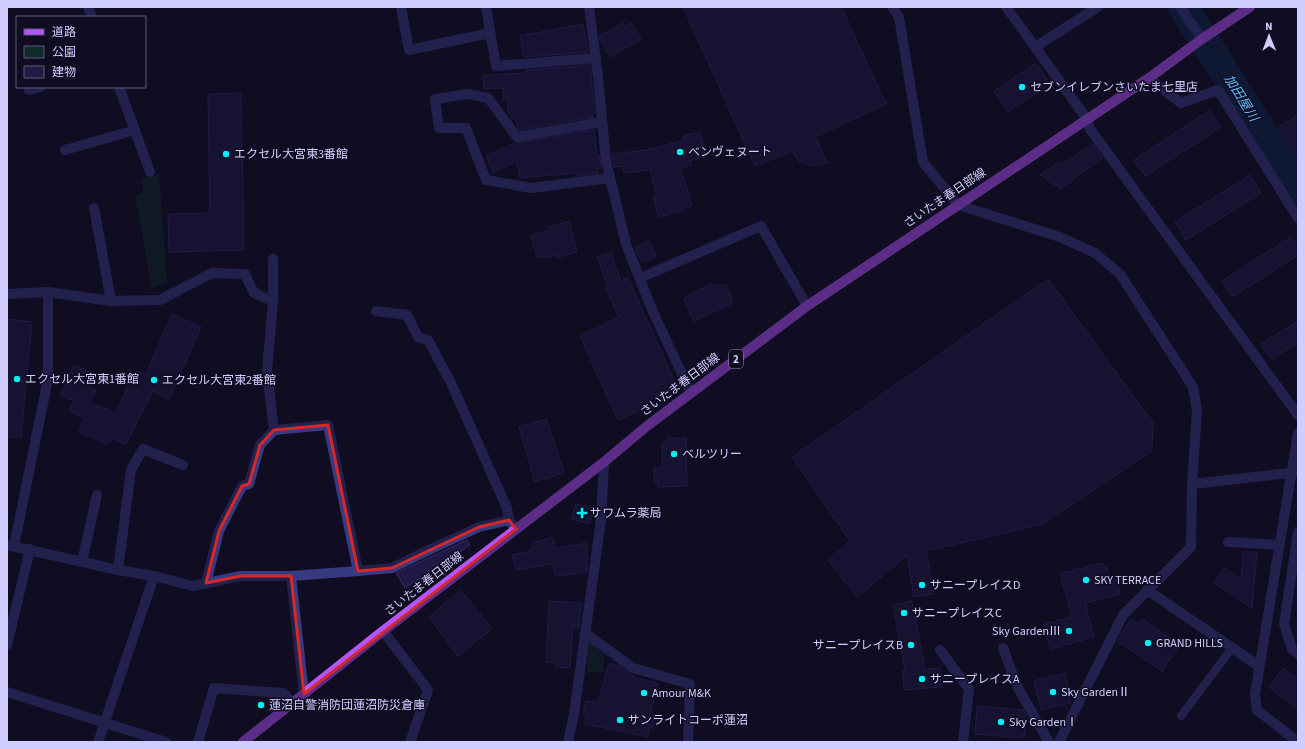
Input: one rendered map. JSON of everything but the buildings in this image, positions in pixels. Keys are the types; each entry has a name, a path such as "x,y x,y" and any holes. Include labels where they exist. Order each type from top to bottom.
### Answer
{"main road":[{"name":"さいたま春日部線","path":"243,742 383,631 604,462 647,426 807,306 1148,78 1250,7"}],"street":[{"path":"400,7 409,50 490,33"},
{"path":"486,7 496,66 596,58"},
{"path":"589,7 596,58 606,161 626,244 653,312 692,392"},
{"path":"892,7 899,17 923,162 958,205 1060,237 1095,253 1120,274 1193,387 1197,411 1192,484 1191,547 1123,615 1059,742"},
{"path":"1006,7 1087,119 1090,129 1298,415"},
{"path":"1035,47 1098,7"},
{"path":"1180,7 1202,39"},
{"path":"1148,78 1181,103 1218,90 1298,218"},
{"path":"29,90 36,88"},
{"path":"119,88 150,172"},
{"path":"602,122 517,138 488,98 468,94 435,98 439,128 466,128 486,180 531,188 610,178"},
{"path":"65,150 135,130"},
{"path":"94,208 111,301"},
{"path":"640,278 761,226 807,306"},
{"path":"273,259 273,300 267,371 274,430"},
{"path":"7,294 48,292 111,301 160,300 212,273 245,274 254,293 273,300"},
{"path":"48,292 48,379 11,546 30,549 118,570 154,576 193,586 241,576 291,576 392,568 479,527 509,520"},
{"path":"376,312 407,314 418,337 428,340 451,383 507,508 509,520 516,530"},
{"path":"206,583 219,531 242,486 249,484 260,445 274,430 328,425 358,571"},
{"path":"1298,433 1295,472 1279,545 1255,694 1256,710 1298,742"},
{"path":"118,570 131,470 143,449 183,465"},
{"path":"568,742 574,714 600,520 604,462"},
{"path":"1192,484 1295,472"},
{"path":"82,562 97,495"},
{"path":"1298,532 1284,624 1292,649 1298,654"},
{"path":"1228,542 1279,545"},
{"path":"7,644 10,616 30,549"},
{"path":"98,742 154,576"},
{"path":"291,576 304,694"},
{"path":"1147,590 1259,666"},
{"path":"383,631 428,690 410,742"},
{"path":"584,633 633,668 690,684 688,742"},
{"path":"1003,648 1018,688 1049,742"},
{"path":"940,650 969,689 963,742"},
{"path":"198,742 214,688 283,693 293,703"},
{"path":"7,692 166,742"}],"lane":[{"path":"1181,716 1232,648"}],"highlighted area":[{"path":"328,425 358,571 392,568 479,527 509,520 516,529 304,694 291,576 241,576 206,583 219,531 242,486 249,484 260,445 274,430"}],"green space":[{"path":"159,174 167,283 152,288 135,196 143,193 141,179"},
{"path":"589,641 604,654 603,673 587,672"}],"waterway":[{"name":"加田屋川","path":"1183,7 1298,188"}],"place":[{"name":"セブンイレブンさいたま七里店","path":"1022,87"},
{"name":"ベンヴェヌート","path":"680,152"},
{"name":"エクセル大宮東3番館","path":"226,154"},
{"name":"エクセル大宮東1番館","path":"17,379"},
{"name":"エクセル大宮東2番館","path":"154,380"},
{"name":"ベルツリー","path":"674,454"},
{"name":"サワムラ薬局","path":"582,513"},
{"name":"SKY TERRACE","path":"1086,580"},
{"name":"サニープレイスD","path":"922,585"},
{"name":"サニープレイスC","path":"904,613"},
{"name":"Sky GardenⅢ","path":"1069,631"},
{"name":"GRAND HILLS","path":"1148,643"},
{"name":"サニープレイスB","path":"911,645"},
{"name":"サニープレイスA","path":"922,679"},
{"name":"Sky GardenⅡ","path":"1053,692"},
{"name":"Amour M&K","path":"644,693"},
{"name":"蓮沼自警消防団蓮沼防災倉庫","path":"261,705"},
{"name":"サンライトコーポ蓮沼","path":"620,720"},
{"name":"Sky GardenⅠ","path":"1001,722"}]}
